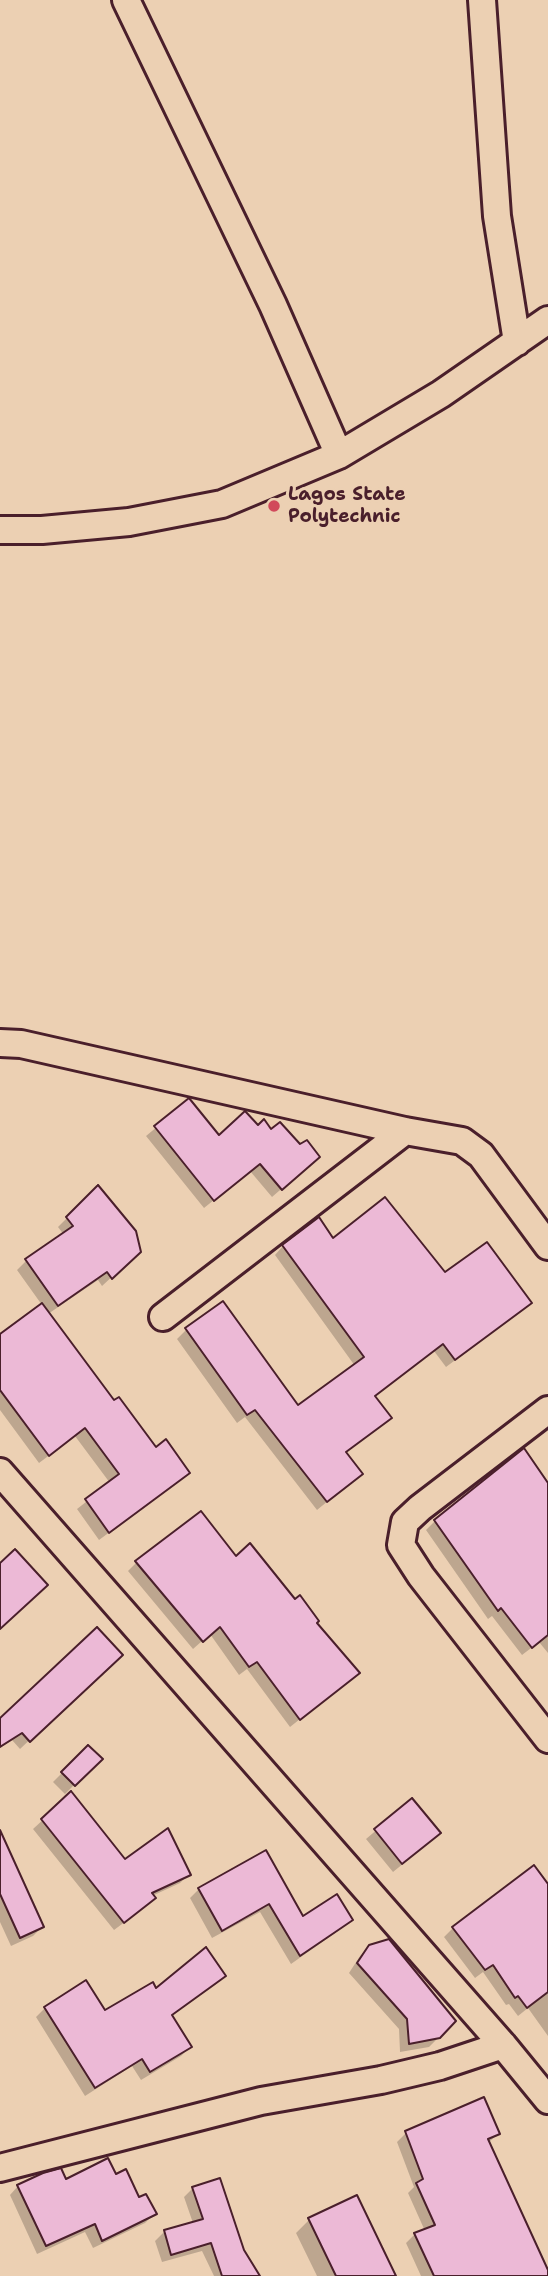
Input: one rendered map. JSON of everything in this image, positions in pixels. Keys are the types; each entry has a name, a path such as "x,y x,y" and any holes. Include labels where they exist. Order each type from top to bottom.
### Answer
{"street":[{"path":"126,0 273,305 339,456"},
{"path":"482,0 497,216 517,342"},
{"path":"0,530 42,530 129,522 222,504 339,456 441,394 548,320"},
{"path":"0,1043 21,1044 405,1131 462,1141 481,1155 548,1246"},
{"path":"163,1317 405,1131"},
{"path":"548,1410 420,1507 405,1522 401,1545 421,1576 548,1739"},
{"path":"0,1472 503,2045 548,2100"},
{"path":"0,2168 261,2101 440,2066 503,2045"}],"building":[{"path":"189,1098 219,1135 245,1111 258,1125 264,1119 271,1129 280,1122 300,1144 307,1140 320,1157 282,1190 260,1164 214,1201 154,1126"},
{"path":"98,1185 136,1231 141,1252 112,1279 107,1272 58,1306 25,1259 73,1226 66,1217"},
{"path":"385,1197 445,1272 487,1242 532,1303 455,1360 443,1344 375,1396 392,1418 346,1452 363,1474 327,1502 255,1410 247,1415 185,1328 223,1301 298,1405 364,1357 282,1245 319,1217 333,1238"},
{"path":"42,1303 114,1400 119,1397 156,1447 166,1439 190,1473 109,1533 85,1499 119,1474 85,1428 49,1456 0,1390 0,1334"},
{"path":"524,1448 548,1483 548,1635 532,1648 501,1608 498,1611 434,1520"},
{"path":"201,1511 236,1556 250,1543 295,1599 300,1595 319,1621 317,1623 360,1673 300,1720 257,1662 249,1667 220,1627 203,1642 135,1561"},
{"path":"15,1549 48,1585 0,1629 0,1563"},
{"path":"97,1627 123,1655 30,1742 22,1733 0,1747 0,1718"},
{"path":"88,1745 103,1759 75,1786 61,1772"},
{"path":"71,1791 125,1859 168,1828 191,1875 152,1893 156,1898 124,1923 41,1819"},
{"path":"412,1798 441,1833 402,1864 374,1829"},
{"path":"0,1830 44,1927 20,1938 0,1894"},
{"path":"266,1850 303,1916 337,1894 353,1920 300,1956 269,1904 222,1931 198,1888"},
{"path":"534,1865 548,1884 548,1992 527,2008 518,1996 515,1998 493,1965 485,1970 452,1927"},
{"path":"389,1939 456,2021 440,2038 409,2044 407,2019 357,1963 369,1945"},
{"path":"206,1947 226,1976 172,2015 192,2047 150,2072 142,2059 95,2088 44,2007 86,1980 105,2010 153,1982 156,1988"},
{"path":"484,2097 500,2134 488,2139 548,2270 548,2276 434,2276 414,2233 435,2225 416,2183 423,2179 405,2131"},
{"path":"108,2158 116,2174 126,2169 139,2197 146,2194 157,2214 102,2241 95,2224 46,2246 17,2185 61,2168 66,2179"},
{"path":"220,2178 244,2250 260,2276 222,2276 211,2243 171,2255 164,2230 203,2219 192,2187"},
{"path":"357,2195 396,2276 336,2276 308,2218"}],"place":[{"name":"Lagos State Polytechnic","path":"274,506"}]}
